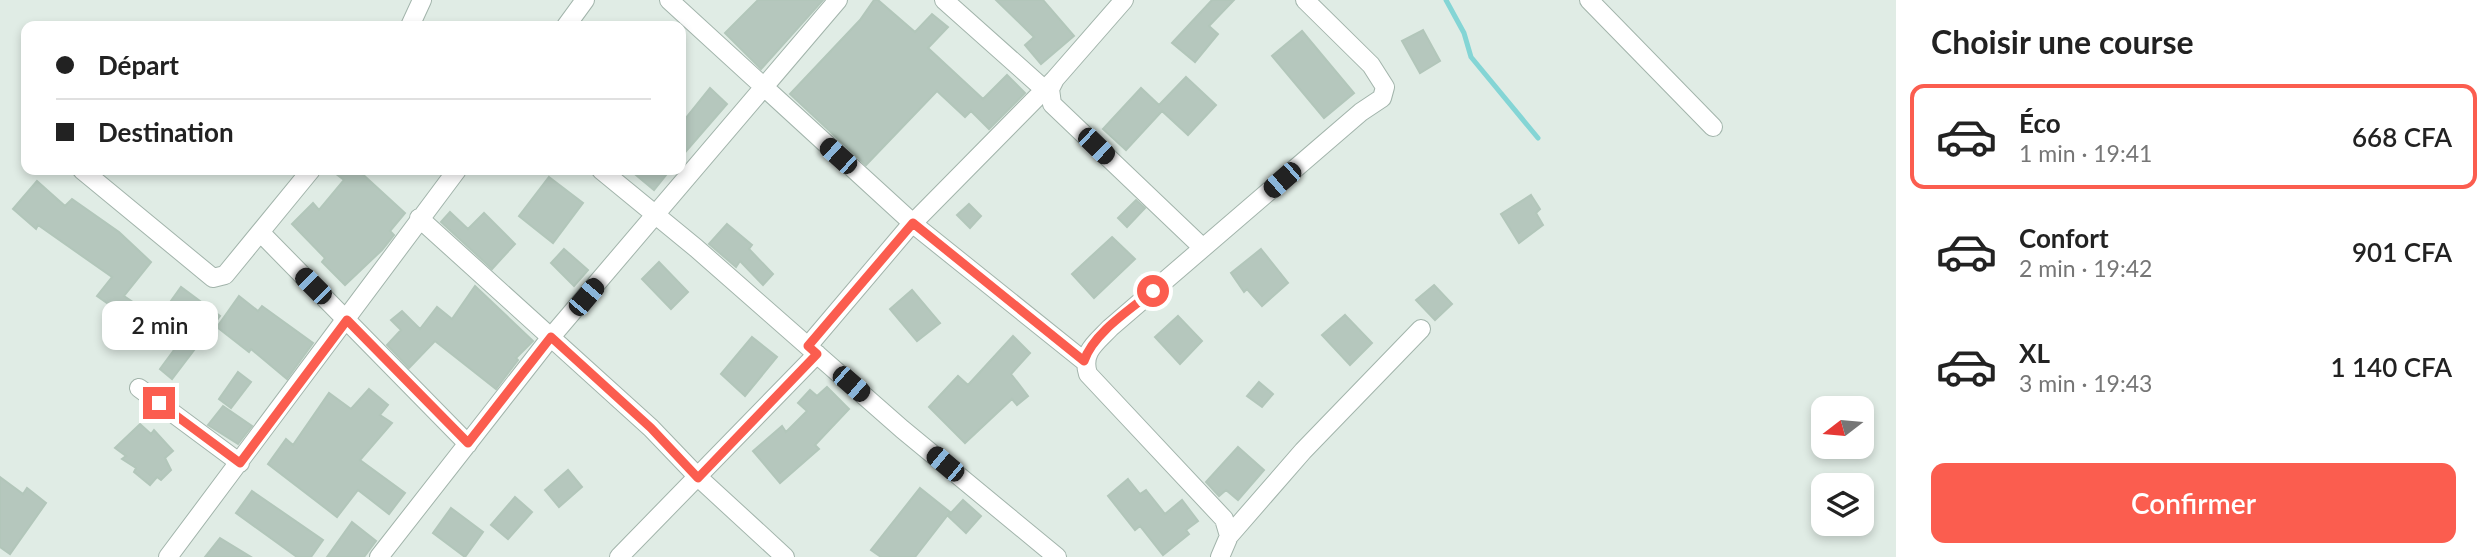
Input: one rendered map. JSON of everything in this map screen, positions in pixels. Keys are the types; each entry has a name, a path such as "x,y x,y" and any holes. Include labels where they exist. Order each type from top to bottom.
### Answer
{"street":[{"path":"412,21 422,0"},
{"path":"570,21 585,0"},
{"path":"669,0 763,89 913,223 1084,361 1088,374 1224,519 1229,536"},
{"path":"379,557 551,337 838,0"},
{"path":"944,0 1050,84"},
{"path":"619,557 698,478 812,350 913,223 1050,84 1124,0"},
{"path":"1084,361 1087,352 1110,328 1361,112 1382,97 1385,88 1371,65 1305,0"},
{"path":"1589,0 1713,127"},
{"path":"1050,84 1052,104 1203,248"},
{"path":"88,175 213,278 225,275 307,175"},
{"path":"168,557 453,175"},
{"path":"607,175 1057,557"},
{"path":"419,218 651,428 698,478 785,557"},
{"path":"261,233 468,443"},
{"path":"1220,557 1229,536 1303,451 1421,329"},
{"path":"139,388 240,463"}],"building":[{"path":"758,0 823,0 761,69 725,33"},
{"path":"874,0 878,0 915,32 932,14 948,27 928,48 983,99 1007,75 1025,93 989,129 971,111 965,117 937,91 866,165 790,94 860,20"},
{"path":"996,0 1043,0 1074,36 1041,64 1025,45 1034,37"},
{"path":"1212,0 1234,0 1209,26 1218,34 1195,62 1172,43"},
{"path":"1423,30 1440,61 1420,73 1402,41"},
{"path":"1302,31 1354,93 1324,118 1272,56"},
{"path":"1186,77 1216,105 1188,135 1162,111 1126,150 1103,129 1141,88 1159,105"},
{"path":"710,88 727,104 686,151 686,118"},
{"path":"338,175 363,175 405,213 390,231 394,235 382,250 345,285 322,262 325,258 292,224 313,203 319,210 344,180"},
{"path":"636,175 666,175 654,190"},
{"path":"549,177 583,203 553,243 519,216"},
{"path":"37,181 65,206 72,199 119,232 151,262 124,296 158,319 181,287 220,316 172,379 160,369 174,350 97,296 112,277 38,225 36,229 13,209"},
{"path":"1531,195 1540,209 1536,213 1543,225 1519,243 1501,214"},
{"path":"1136,200 1145,208 1127,227 1118,218"},
{"path":"969,204 981,216 970,228 957,215"},
{"path":"450,212 468,229 484,213 515,244 492,269 441,222"},
{"path":"727,224 752,245 749,249 773,274 763,285 740,261 736,267 709,244"},
{"path":"1112,237 1135,259 1094,298 1072,274"},
{"path":"564,249 588,270 574,286 551,263"},
{"path":"1261,249 1288,283 1262,306 1247,289 1244,292 1231,273"},
{"path":"659,262 688,292 671,309 642,279"},
{"path":"1434,285 1452,304 1435,320 1416,300"},
{"path":"475,286 533,341 516,358 518,360 496,389 435,341 409,368 387,345 401,330 391,320 402,311 420,329 437,307 452,319"},
{"path":"912,290 940,323 917,341 890,309"},
{"path":"239,296 258,311 262,306 313,343 287,379 251,349 249,352 217,327"},
{"path":"1345,315 1372,343 1350,365 1322,335"},
{"path":"1178,316 1202,341 1180,364 1155,337"},
{"path":"1013,336 1030,353 1011,374 1028,396 1017,405 1012,399 965,443 929,407 958,376 968,385"},
{"path":"752,337 777,357 745,396 721,374"},
{"path":"238,372 251,382 231,408 219,399"},
{"path":"1259,382 1273,394 1262,407 1247,396"},
{"path":"827,387 849,409 815,445 819,449 780,483 753,451 782,426 786,432 807,411 798,403 810,390 817,396"},
{"path":"369,389 388,405 380,415 392,423 360,460 405,493 389,514 358,490 337,517 268,464 286,439 293,445 329,393 351,409"},
{"path":"223,406 252,426 238,444 208,425"},
{"path":"140,424 151,434 154,430 173,451 165,458 171,470 161,480 157,477 150,485 134,472 136,468 122,459 126,456 115,448"},
{"path":"1238,447 1264,470 1238,500 1226,490 1219,496 1206,482"},
{"path":"568,470 582,487 559,507 545,490"},
{"path":"0,477 23,494 27,488 46,503 10,554 0,547"},
{"path":"1128,479 1140,494 1146,490 1165,514 1182,500 1198,521 1186,530 1189,534 1163,555 1140,526 1135,530 1108,496"},
{"path":"920,488 950,512 915,557 881,557 871,550"},
{"path":"252,491 323,540 311,557 297,557 236,513"},
{"path":"515,497 532,512 508,539 491,525"},
{"path":"963,500 981,516 966,533 948,516"},
{"path":"451,508 483,532 465,557 433,533"},
{"path":"352,522 376,541 364,557 327,557"},
{"path":"220,538 251,557 205,557"}],"waterway":[{"path":"1446,0 1464,33 1471,57 1538,138"}],"route":[{"path":"159,403 240,463 347,320 468,443 551,337 651,428 698,478 817,354 808,346 913,223 1084,361 1087,352 1110,328 1153,291"}]}
